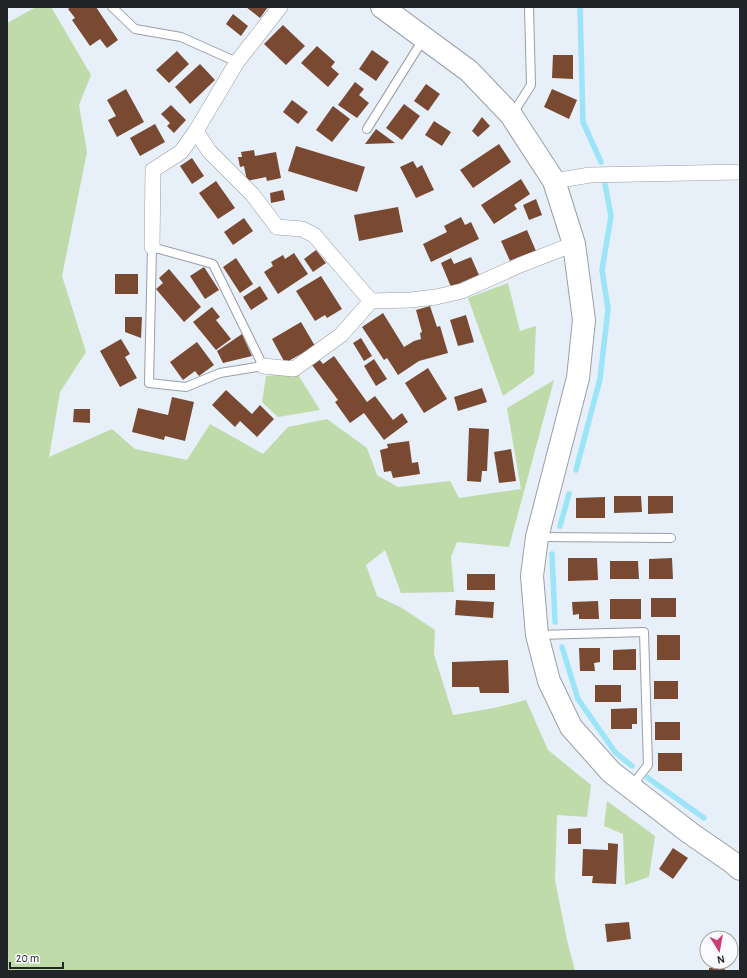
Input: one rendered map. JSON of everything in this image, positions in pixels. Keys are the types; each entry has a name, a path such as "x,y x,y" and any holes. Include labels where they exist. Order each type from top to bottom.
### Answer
{"street":[{"path":"152,247 153,170 181,152 196,131 236,62 280,7"},
{"path":"382,7 469,71 511,115 554,181 574,244 584,320 578,378 537,537 532,576 537,635 549,681 572,727 611,772 690,833 737,861"},
{"path":"196,131 209,152 252,194 277,227 302,230 314,235 371,301"},
{"path":"554,181 590,175 740,172"},
{"path":"263,366 294,369 341,335 371,301 410,300 436,297 462,291 520,265 574,244"}],"lane":[{"path":"112,7 135,29 181,37 236,62"},
{"path":"511,115 531,86 529,7"},
{"path":"367,129 424,38"},
{"path":"152,247 213,264 263,366 220,372 186,387 149,383 152,247"},
{"path":"537,537 671,538"},
{"path":"537,635 644,632 648,765 631,788"}],"green space":[{"path":"36,7 51,7 91,75 79,105 87,152 62,276 86,352 60,392 49,457 112,429 135,449 187,460 210,424 263,454 288,427 327,419 367,448 377,475 398,487 450,481 459,498 521,489 507,408 554,380 509,547 457,542 451,557 454,592 401,593 385,550 366,565 377,596 402,608 435,630 434,654 453,715 494,708 526,700 548,750 591,785 587,817 557,815 555,880 575,971 7,971 7,23"},
{"path":"508,283 520,331 536,326 534,374 503,396 468,298"},
{"path":"297,373 320,410 278,417 262,402 266,376"},
{"path":"607,801 655,836 649,877 625,885 623,834 604,826"}],"building":[{"path":"71,7 96,7 118,40 107,48 100,39 90,46 72,20 75,18 68,9"},
{"path":"246,7 268,7 260,18"},
{"path":"233,14 248,26 241,36 226,24"},
{"path":"283,25 305,46 286,65 264,44"},
{"path":"317,46 335,62 331,67 339,74 328,87 301,63"},
{"path":"372,50 389,62 376,81 359,69"},
{"path":"177,51 189,64 169,83 156,70"},
{"path":"553,55 573,55 573,79 552,78"},
{"path":"200,64 215,80 190,104 175,87"},
{"path":"355,82 364,89 359,95 369,103 357,118 338,105"},
{"path":"426,84 440,94 428,111 414,101"},
{"path":"126,89 144,122 117,137 108,120 116,116 107,100"},
{"path":"552,89 577,100 569,119 544,107"},
{"path":"292,100 308,112 298,124 283,112"},
{"path":"404,104 420,116 402,140 386,128"},
{"path":"171,105 186,120 174,133 167,126 170,123 161,114"},
{"path":"333,106 350,119 332,142 316,130"},
{"path":"482,117 490,126 478,137 472,131"},
{"path":"434,121 451,132 442,146 425,135"},
{"path":"155,124 165,142 140,156 130,138"},
{"path":"376,129 395,143 365,144"},
{"path":"499,144 511,162 473,188 460,170"},
{"path":"296,146 365,167 357,192 288,171"},
{"path":"254,150 255,156 276,152 281,178 267,181 266,177 247,181 244,166 240,167 238,157 242,157 241,152"},
{"path":"192,158 204,176 192,184 180,166"},
{"path":"413,161 417,168 422,165 434,190 416,198 400,167"},
{"path":"521,179 530,194 514,205 517,209 494,224 481,205"},
{"path":"216,181 235,208 218,219 199,193"},
{"path":"283,190 285,200 271,203 270,193"},
{"path":"536,199 542,215 529,220 523,205"},
{"path":"398,207 403,232 359,241 354,215"},
{"path":"461,217 465,225 471,222 479,239 431,262 423,244 447,232 444,226"},
{"path":"244,218 253,231 233,245 224,232"},
{"path":"527,230 536,251 510,261 501,241"},
{"path":"316,250 326,263 313,272 304,259"},
{"path":"294,253 308,274 278,294 264,272 273,266 271,262 283,255 285,259"},
{"path":"471,257 479,275 451,287 441,263 451,258 454,264"},
{"path":"236,258 253,284 240,293 223,267"},
{"path":"204,267 219,290 205,299 190,276"},
{"path":"169,269 201,307 184,322 156,289 163,283 159,278"},
{"path":"115,274 138,274 138,294 115,294"},
{"path":"321,276 342,309 327,318 325,315 315,321 296,291"},
{"path":"260,286 268,299 251,310 243,297"},
{"path":"430,306 437,327 440,326 448,353 419,361 398,375 387,358 384,360 362,327 383,313 404,347 421,339 420,333 422,332 416,310"},
{"path":"212,307 220,317 216,320 231,339 216,350 193,322"},
{"path":"466,315 474,342 458,346 450,320"},
{"path":"125,317 142,317 141,338 125,332"},
{"path":"301,322 315,346 285,363 272,339"},
{"path":"242,334 252,356 223,363 217,351"},
{"path":"361,338 372,356 364,361 353,343"},
{"path":"121,339 130,354 125,357 137,378 120,387 100,351"},
{"path":"197,342 214,365 199,376 195,371 183,380 170,362"},
{"path":"334,356 367,402 375,396 393,420 402,413 408,422 384,440 364,413 350,423 335,402 338,400 312,365 319,359 323,364"},
{"path":"374,359 387,379 376,386 364,366"},
{"path":"428,368 447,399 424,413 405,383"},
{"path":"482,388 487,402 458,411 454,397"},
{"path":"226,390 252,414 260,405 274,419 257,437 240,421 235,427 212,405"},
{"path":"172,397 194,402 185,441 165,436 164,440 132,432 138,408 168,415"},
{"path":"74,409 90,409 90,423 73,422"},
{"path":"469,428 489,429 487,471 482,471 481,482 467,481"},
{"path":"409,441 412,463 418,462 420,474 393,478 391,471 384,472 380,450 388,448 387,444"},
{"path":"511,449 516,481 499,483 494,452"},
{"path":"614,496 641,496 642,512 614,513"},
{"path":"648,496 673,496 673,513 648,514"},
{"path":"605,497 605,518 576,518 576,498"},
{"path":"568,558 597,558 598,580 568,581"},
{"path":"672,558 673,579 649,579 649,559"},
{"path":"610,561 638,561 639,579 610,579"},
{"path":"467,574 495,574 495,590 467,590"},
{"path":"651,598 676,598 676,617 651,617"},
{"path":"610,599 641,599 641,619 610,619"},
{"path":"456,600 494,602 493,618 455,615"},
{"path":"598,601 599,619 579,619 579,614 573,615 572,602"},
{"path":"657,635 680,635 680,660 657,660"},
{"path":"579,648 600,648 600,662 594,663 595,671 580,671"},
{"path":"636,649 636,670 613,670 613,650"},
{"path":"508,660 509,693 480,693 479,687 452,687 452,662"},
{"path":"654,681 678,681 678,699 654,699"},
{"path":"595,685 621,685 621,702 595,702"},
{"path":"637,708 637,724 632,724 632,729 611,729 611,709"},
{"path":"655,722 680,722 680,740 655,740"},
{"path":"658,753 682,753 682,771 658,771"},
{"path":"581,828 581,844 568,844 568,829"},
{"path":"608,843 618,844 616,884 592,883 593,876 582,876 583,849 608,850"},
{"path":"673,848 688,858 673,879 659,869"},
{"path":"629,922 631,939 607,942 605,924"},
{"path":"725,970 725,971 709,971"}],"waterway":[{"path":"580,7 583,122 601,162"},
{"path":"576,470 600,379 608,309 602,270 611,216 605,184"},
{"path":"560,526 569,494"},
{"path":"552,554 555,622"},
{"path":"562,647 578,699 615,752 632,766"},
{"path":"648,778 704,818"}]}
